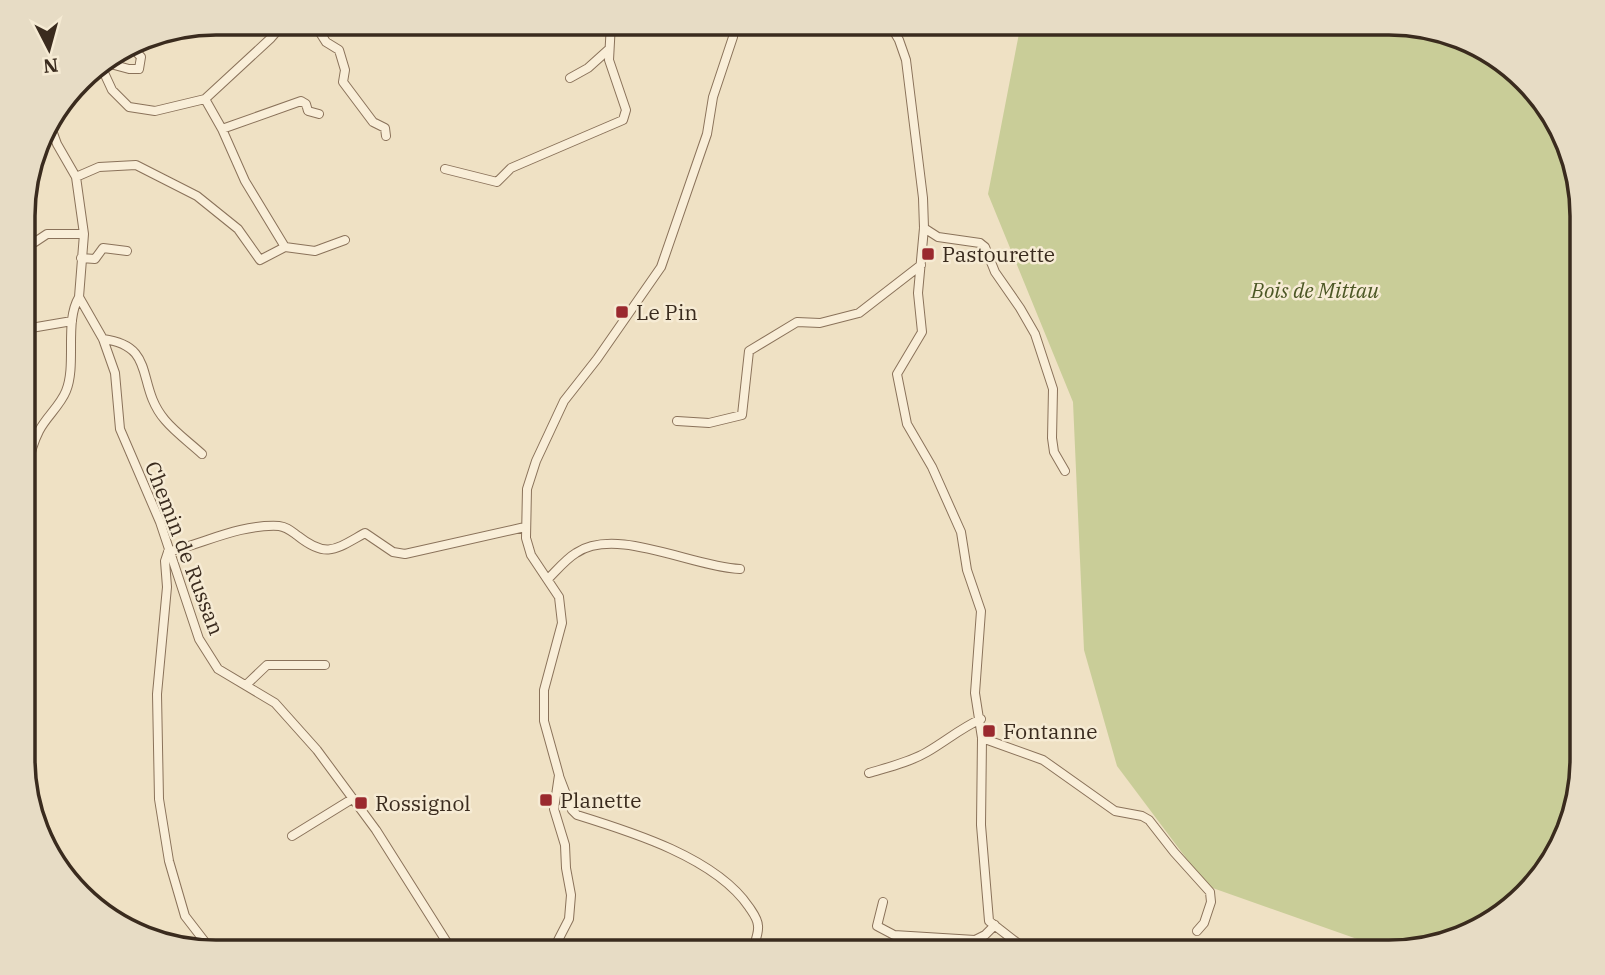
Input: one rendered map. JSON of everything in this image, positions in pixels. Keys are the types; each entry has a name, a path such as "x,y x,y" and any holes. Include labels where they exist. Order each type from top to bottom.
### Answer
{"street":[{"path":"106,73 112,90 129,107 155,111 205,99 274,35"},
{"path":"322,35 326,42 339,50 345,70 343,82 373,122 385,128 386,136"},
{"path":"445,169 497,182 511,168 623,120 626,110 608,50 610,35"},
{"path":"733,35 713,97 707,134 661,267 597,359 564,401 555,418 531,472 527,489 525,527 531,555 559,597 562,623 544,690 544,721 572,810 577,815 634,833 720,876 741,895 756,918 758,927 755,940"},
{"path":"896,35 906,60 923,198 924,228 918,293 922,332 897,374 907,424 932,467 961,533 967,570 981,611 975,693 981,719 981,825 988,913 989,921 1014,940"},
{"path":"570,78 608,50"},
{"path":"115,66 139,69 141,57 138,53"},
{"path":"205,99 222,129 245,181 285,247"},
{"path":"222,129 301,101 306,104 308,111 319,114"},
{"path":"35,442 39,431 66,391 72,344 72,308 79,297 84,234 76,177 54,136"},
{"path":"76,177 99,167 136,165 197,196 238,229 260,260 285,247 315,251 345,240"},
{"path":"924,228 938,237 979,243 985,247 995,272 1035,334 1054,389 1052,438 1054,452 1065,471"},
{"path":"35,242 47,234 84,234"},
{"path":"80,258 94,258 103,248 127,251"},
{"path":"677,421 709,423 742,415 749,351 797,322 820,323 859,313 921,265"},
{"name":"Chemin de Russan","path":"79,297 103,338 116,373 120,429 160,522 199,639 218,669 275,703 317,750 376,830 445,940"},
{"path":"35,327 72,321"},
{"path":"103,338 122,341 139,354 144,379 164,419 202,454"},
{"path":"203,939 185,916 169,861 159,799 157,694 165,561 169,552 245,528 288,528 321,550 332,550 365,533 393,552 405,554 525,527"},
{"path":"548,579 577,552 604,543 622,543 698,563 740,569"},
{"path":"166,579 177,576"},
{"path":"246,685 267,665 325,665"},
{"path":"869,773 927,752 957,730 981,719"},
{"path":"982,738 1043,760 1115,811 1149,820 1210,892 1211,902 1197,931"},
{"path":"558,940 569,919 571,895 565,845 554,809 559,775"},
{"path":"292,836 352,799"},
{"path":"883,902 877,926 894,935 975,940 995,925"}],"green space":[{"name":"Bois de Mittau","path":"1019,35 1413,37 1436,41 1480,59 1499,72 1533,106 1556,147 1567,181 1570,204 1570,771 1564,806 1546,849 1533,869 1499,903 1479,916 1436,934 1401,940 1360,940 1207,886 1117,766 1084,650 1073,402 988,194"}],"place":[{"name":"Pastourette","path":"928,254"},
{"name":"Le Pin","path":"622,312"},
{"name":"Fontanne","path":"989,731"},
{"name":"Planette","path":"546,800"},
{"name":"Rossignol","path":"361,803"}]}
